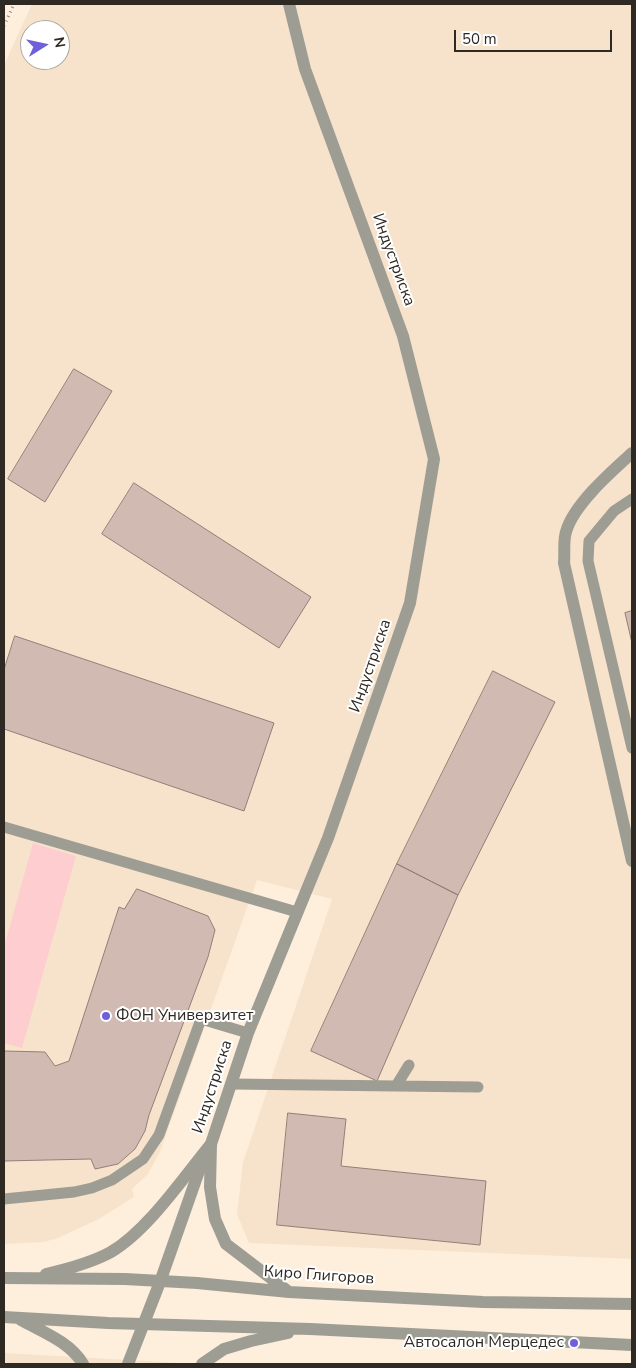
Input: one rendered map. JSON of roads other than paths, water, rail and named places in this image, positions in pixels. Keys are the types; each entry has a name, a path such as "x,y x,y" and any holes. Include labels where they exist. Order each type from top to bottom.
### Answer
{"street":[{"name":"Индустриска","path":"128,1364 211,1144 248,1034 328,838 410,603 434,459 403,336 305,69 289,4"},
{"path":"632,453 607,475 578,508 566,532 564,563 632,861"},
{"path":"24,1278 82,1264 109,1253 123,1244 146,1224 211,1144"},
{"path":"211,1144 210,1186 215,1219 226,1244 288,1292"},
{"name":"Киро Глигоров","path":"4,1278 125,1279 197,1283 288,1292 483,1302 632,1304"},
{"path":"10,1318 310,1329 632,1345"},
{"path":"10,1318 60,1341 78,1355 83,1364"},
{"path":"202,1364 224,1348 310,1329"}],"lane":[{"path":"632,498 614,511 589,541 588,561 632,748"},
{"path":"4,827 297,912"},
{"path":"4,1199 83,1190 103,1185 126,1172 143,1159 159,1135 201,1019 248,1034"},
{"path":"396,1086 409,1065"},
{"path":"231,1084 478,1087"}],"place":[{"name":"ФОН Универзитет","path":"106,1016"},
{"name":"Автосалон Мерцедес","path":"574,1343"}]}
